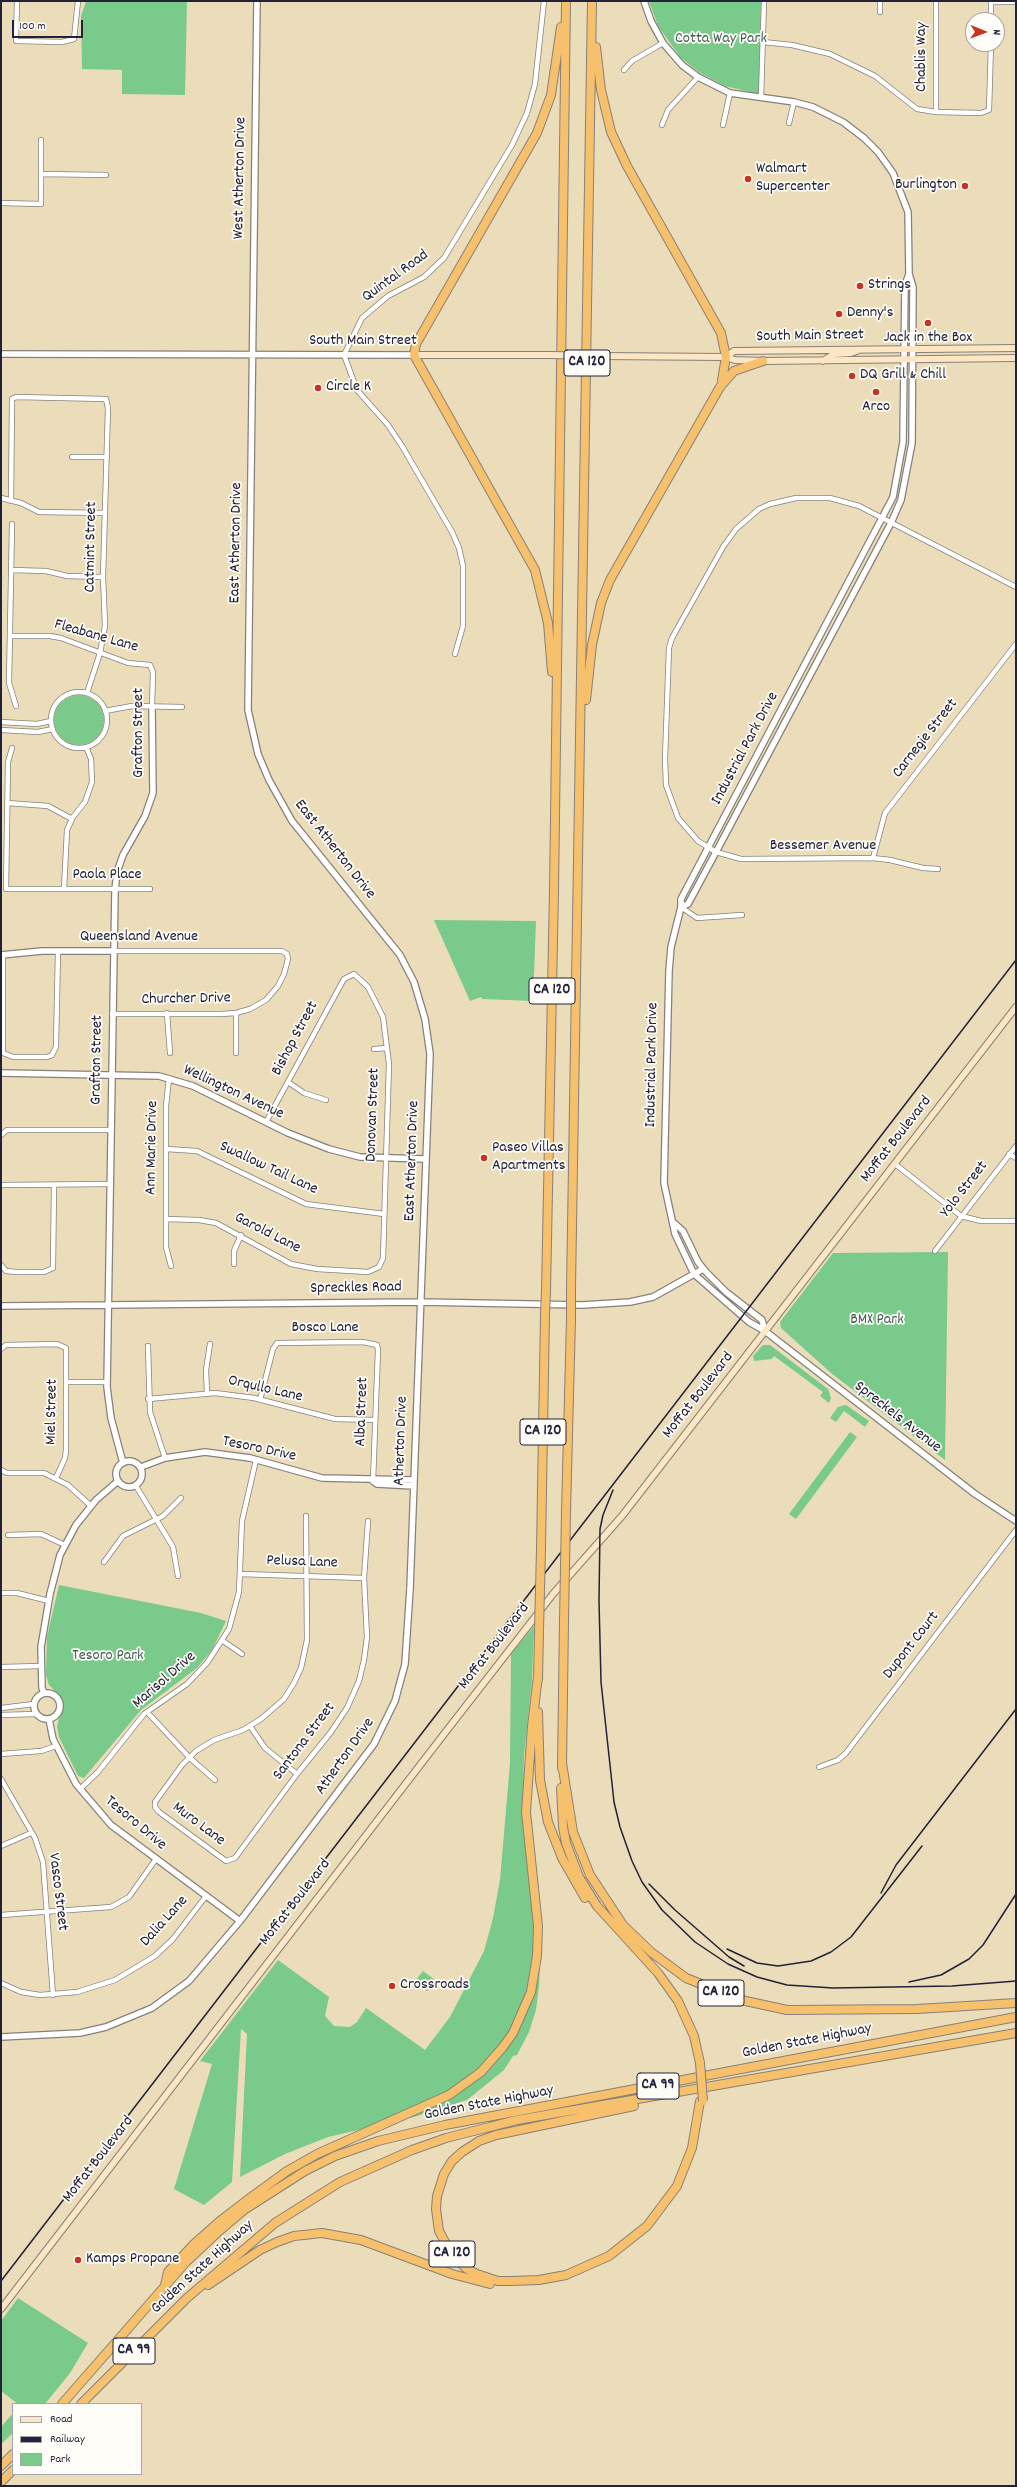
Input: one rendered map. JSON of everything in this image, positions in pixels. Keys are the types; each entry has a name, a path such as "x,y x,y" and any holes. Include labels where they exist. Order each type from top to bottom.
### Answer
{"highway":[{"path":"556,690 552,671 548,623 534,570 414,355 416,344 537,133 554,81 565,1"},
{"name":"CA 120","path":"565,1 556,690 538,1676 540,1780 548,1822 562,1858 574,1881 597,1914 667,1993 686,2028 698,2063 702,2101 692,2148 682,2175 668,2199 638,2235 600,2261 550,2278 525,2281 498,2281 467,2269 452,2255 442,2240 436,2209 439,2185 452,2161 472,2144 496,2135 677,2098 695,2090"},
{"path":"581,726 586,708 592,645 601,603 610,580 720,387 725,372 726,357 721,333 628,166 611,132 598,76 592,2"},
{"name":"CA 120","path":"592,2 571,1319 562,1763 570,1817 578,1849 590,1875 623,1925 651,1952 686,1978 741,2000 787,2010 930,2008 1016,2003"},
{"path":"720,387 734,371 763,361"},
{"path":"165,2287 168,2272 194,2244 220,2221 254,2195 288,2171 317,2154 449,2095 480,2072 503,2047 513,2033 531,1992 537,1956 538,1926 526,1812 532,1726 538,1676"},
{"path":"562,1763 560,1802 563,1827 568,1849 579,1877 597,1906 658,1973 678,2001 694,2036 698,2063"},
{"name":"Golden State Highway","path":"63,2403 186,2262 244,2210 305,2171 335,2156 378,2141 445,2125 1016,2017"},
{"name":"Golden State Highway","path":"81,2403 187,2298 275,2223 298,2207 340,2182 412,2150 446,2138 517,2120 1016,2033"},
{"path":"187,2298 260,2250 294,2236 316,2234 335,2234 361,2240 452,2274 494,2284 539,2284 586,2272 615,2257 635,2242 654,2224 671,2203 692,2164 700,2133 702,2101"},
{"path":"1,2466 12,2455"},
{"path":"1,2482 12,2473"},
{"path":"3,2486 12,2473"}],"main road":[{"name":"South Main Street","path":"726,357 734,351 1016,348"},
{"path":"823,361 827,356 851,354 861,349"},
{"path":"786,350 786,361"},
{"name":"South Main Street","path":"414,355 726,357 735,360 763,361 904,360 1015,357"},
{"name":"Moffat Boulevard","path":"1,2309 451,1724 553,1594 622,1516 1016,1007"}],"street":[{"path":"17,1 16,42 62,42 74,38 78,1"},
{"name":"West Atherton Drive","path":"252,355 257,1"},
{"name":"Quintal Road","path":"344,355 362,318 388,296 424,277 444,258 512,145 530,104 535,84 544,1"},
{"path":"644,1 651,21 663,43 682,65 698,77 730,93 794,102 826,112 843,122 864,138 878,152 893,173 908,212 910,274"},
{"path":"761,98 764,42 764,1"},
{"path":"880,1 880,12"},
{"name":"Chablis Way","path":"936,1 936,112"},
{"path":"991,2 1016,2"},
{"path":"764,42 792,44 830,54 875,76 918,109 936,112 987,112 990,106 991,52"},
{"path":"624,70 632,60 663,43"},
{"path":"662,125 668,110 698,77"},
{"path":"723,125 730,93"},
{"path":"789,123 794,102"},
{"path":"1,203 41,204 41,140"},
{"path":"41,174 106,175"},
{"name":"Industrial Park Drive","path":"765,1331 756,1328 726,1304 694,1274 675,1234 674,1223 664,1182 669,971 671,947 681,907 681,899 826,625 884,519 893,497 901,462 905,285 910,274"},
{"name":"Industrial Park Drive","path":"681,907 688,904 891,523 901,500 912,442 913,287 910,274"},
{"name":"South Main Street","path":"1,354 414,355"},
{"name":"East Atherton Drive","path":"252,355 248,710 253,737 269,780 292,821 400,954 414,982 425,1019 430,1054 420,1302"},
{"path":"344,355 356,390 388,425 402,446 452,532 459,548 463,577 463,626 455,654"},
{"name":"Catmint Street","path":"11,501 12,399 16,396 106,399 108,408 103,577 105,626 100,653 87,693"},
{"path":"72,457 107,457"},
{"name":"Bessemer Avenue","path":"938,869 923,868 890,860 873,858 741,859 716,852 691,834 678,818 666,785 665,759 669,648 677,626 723,547 736,529 758,509 770,504 796,498 819,497 846,501 1016,587"},
{"path":"1,498 39,512 105,513"},
{"path":"12,524 9,683 16,706"},
{"path":"11,570 46,571 67,576 103,577"},
{"path":"846,588 854,593"},
{"path":"826,625 834,630"},
{"name":"Fleabane Lane","path":"10,636 50,636 128,662 150,665"},
{"name":"Carnegie Street","path":"873,858 874,847 885,813 1016,644"},
{"name":"Grafton Street","path":"123,1462 110,1418 107,1382 109,1184 115,890 117,872 123,855 142,822 151,799 154,781 152,706 153,672 150,665"},
{"path":"72,692 87,693 98,699 105,711 106,721 103,734 86,747 71,747 63,743 53,729 51,721 52,711 60,699 72,692"},
{"path":"105,711 132,706 182,707"},
{"path":"1,722 37,724 51,721"},
{"path":"1,730 38,732 53,729"},
{"path":"64,889 65,845 67,830 72,820 85,802 92,782 91,760 86,747"},
{"path":"12,748 8,762 7,803 48,806 72,820"},
{"name":"Paola Place","path":"7,803 6,888 115,890 150,889"},
{"path":"681,907 697,918 742,915"},
{"name":"Queensland Avenue","path":"2,955 37,951 277,951"},
{"name":"Churcher Drive","path":"112,1014 236,1013 255,1007 270,996 278,986 284,974 288,959 284,952 277,951"},
{"path":"2,955 3,1053 13,1057 47,1057 52,1055 56,1047 58,952"},
{"name":"Donovan Street","path":"354,974 375,998 383,1017 389,1064 383,1258 379,1267"},
{"name":"Bishop Street","path":"266,1122 344,979 354,974"},
{"path":"167,1013 170,1053"},
{"path":"236,1013 236,1053"},
{"path":"374,1049 387,1048"},
{"name":"Wellington Avenue","path":"1,1073 111,1075 144,1074 169,1078 193,1086 266,1122 329,1149 360,1157 426,1160"},
{"name":"Ann Marie Drive","path":"169,1078 166,1101 166,1248 171,1266"},
{"path":"288,1082 304,1093 326,1100"},
{"path":"1,1135 7,1130 110,1130"},
{"name":"Yolo Street","path":"935,1251 1016,1146"},
{"name":"Swallow Tail Lane","path":"166,1149 197,1151 306,1204 384,1214"},
{"path":"1009,1154 1016,1158"},
{"path":"895,1164 961,1216 980,1221 1016,1221"},
{"path":"1,1185 109,1184"},
{"path":"1,1265 6,1271 16,1272 44,1272 53,1268 54,1185"},
{"name":"Garold Lane","path":"166,1219 212,1222 241,1235 291,1264 317,1269 368,1272 379,1267"},
{"name":"Industrial Park Drive","path":"674,1223 683,1231 703,1269 726,1292 762,1320 765,1331"},
{"path":"234,1264 234,1251 241,1235"},
{"name":"Spreckles Road","path":"1,1306 420,1302 582,1305 630,1302 653,1297 703,1269"},
{"name":"Atherton Drive","path":"1,2037 80,2033 128,2020 170,1997 189,1981 240,1921 374,1744 395,1701 405,1664 408,1631 420,1302"},
{"name":"Spreckels Avenue","path":"765,1331 975,1494 1016,1521"},
{"name":"Bosco Lane","path":"260,1400 274,1345 284,1342 363,1342 377,1345"},
{"path":"207,1394 206,1370 210,1344"},
{"name":"Miel Street","path":"1,1348 6,1345 63,1346 68,1352 66,1450 56,1478"},
{"name":"Alba Street","path":"373,1480 377,1345"},
{"path":"148,1346 148,1399 157,1439 165,1458"},
{"path":"67,1382 107,1382"},
{"name":"Orqullo Lane","path":"148,1399 207,1394 236,1395 335,1420 375,1420"},
{"name":"Tesoro Drive","path":"141,1468 165,1458 205,1452 226,1453 322,1478 414,1480"},
{"name":"Marisol Drive","path":"80,1789 98,1772 147,1712 187,1684 207,1663 222,1641 236,1608 240,1574 242,1522 256,1460"},
{"path":"133,1461 141,1468 142,1478 136,1486 126,1487 118,1481 117,1471 123,1462 133,1461"},
{"path":"1,1470 7,1473 39,1472 56,1478 91,1506"},
{"name":"Tesoro Drive","path":"373,1480 377,1484 414,1486"},
{"path":"44,1693 40,1666 41,1647 49,1601 65,1545 76,1526 91,1506 118,1481"},
{"path":"136,1486 175,1552 178,1576"},
{"path":"104,1562 123,1536 157,1520 181,1498"},
{"path":"190,1758 214,1740 250,1726 284,1699 302,1668 307,1640 305,1576 306,1516"},
{"name":"Santona Street","path":"233,1860 348,1708 359,1680 364,1660 366,1637 364,1578 368,1521"},
{"name":"Dupont Court","path":"818,1767 838,1760 846,1753 1016,1530"},
{"path":"8,1535 41,1534 65,1545"},
{"name":"Pelusa Lane","path":"240,1574 364,1578"},
{"path":"1,1593 17,1593 49,1601"},
{"path":"222,1641 242,1654"},
{"path":"1,1667 40,1666"},
{"path":"44,1693 56,1696 60,1703 56,1715 49,1719 42,1718 37,1714 34,1704 37,1697 44,1693"},
{"path":"1,1708 34,1704"},
{"path":"147,1712 190,1758 215,1780"},
{"path":"1,1715 37,1714"},
{"name":"Tesoro Drive","path":"49,1719 56,1746 80,1789 111,1824 240,1921"},
{"path":"250,1726 265,1748 297,1774"},
{"path":"1,1754 41,1751 56,1746"},
{"name":"Muro Lane","path":"190,1758 155,1802 155,1807 159,1812 217,1856 226,1861 233,1860"},
{"name":"Vasco Street","path":"1,1779 31,1832 43,1862 53,1995"},
{"path":"1,1846 31,1832"},
{"path":"1,1915 102,1909 120,1903 136,1889 156,1859"},
{"name":"Dalia Lane","path":"1,1983 21,1992 53,1995 97,1987 115,1980 141,1966 173,1939 206,1896"}],"green space":[{"path":"86,1 187,1 185,95 122,94 122,70 82,69 81,16"},
{"name":"Cotta Way Park","path":"649,1 761,1 759,94 725,86 700,73 681,58 658,26"},
{"path":"74,695 84,695 97,702 104,715 104,725 97,738 84,745 74,745 65,741 58,734 54,725 54,715 58,706 65,699"},
{"path":"434,920 536,921 533,1001 482,999 481,997 470,1001"},
{"name":"BMX Park","path":"948,1252 945,1460 831,1373 781,1328 780,1322 833,1253"},
{"path":"763,1345 770,1345 828,1389 831,1398 829,1403 820,1396 823,1392 774,1356 772,1359 754,1361 753,1356"},
{"path":"846,1405 869,1421 865,1427 844,1411 836,1422 830,1418 838,1407"},
{"path":"850,1432 857,1437 796,1519 789,1514"},
{"name":"Tesoro Park","path":"59,1585 201,1613 226,1621 212,1650 197,1668 141,1710 84,1778 78,1776 59,1737 57,1726 63,1703 60,1696 49,1685 46,1675 47,1637"},
{"path":"534,1626 532,1680 524,1756 523,1794 524,1831 540,1964 536,2010 529,2032 517,2055 513,2056 504,2070 467,2100 414,2117 328,2137 285,2154 240,2177 247,2034 241,2029 232,2182 204,2205 174,2189 212,2064 200,2061 278,1960 329,1997 325,2016 334,2026 350,2027 357,2022 366,2008 425,2050 450,2017 484,1951 493,1918 500,1880 510,1763 511,1654"},
{"path":"423,1971 435,1980 427,1991 415,1981"},
{"path":"18,2298 88,2343 70,2373 46,2403 17,2403 1,2391 1,2321"},
{"path":"12,2414 12,2434 1,2444 1,2427"}],"railway":[{"path":"1,2281 1016,960"},
{"path":"613,1490 603,1515 600,1529 599,1601 601,1682 614,1802 620,1827 632,1861 642,1882 662,1910 695,1942 728,1964 757,1977 787,1985 833,1988 952,1986 1016,1981"},
{"path":"881,1893 896,1865 1016,1709"},
{"path":"727,1949 757,1963 778,1966 811,1961 831,1952 851,1937 922,1846"},
{"path":"649,1884 675,1910 729,1957 744,1966"},
{"path":"909,1982 941,1975 969,1959 983,1945 1016,1894"}],"place":[{"name":"Walmart Supercenter","path":"748,179"},
{"name":"Burlington","path":"965,186"},
{"name":"Strings","path":"860,286"},
{"name":"Denny's","path":"839,314"},
{"name":"Jack in the Box","path":"928,323"},
{"name":"DQ Grill & Chill","path":"852,376"},
{"name":"Circle K","path":"318,388"},
{"name":"Arco","path":"876,392"},
{"name":"Paseo Villas Apartments","path":"484,1158"},
{"name":"Crossroads","path":"392,1986"},
{"name":"Kamps Propane","path":"78,2260"}]}
